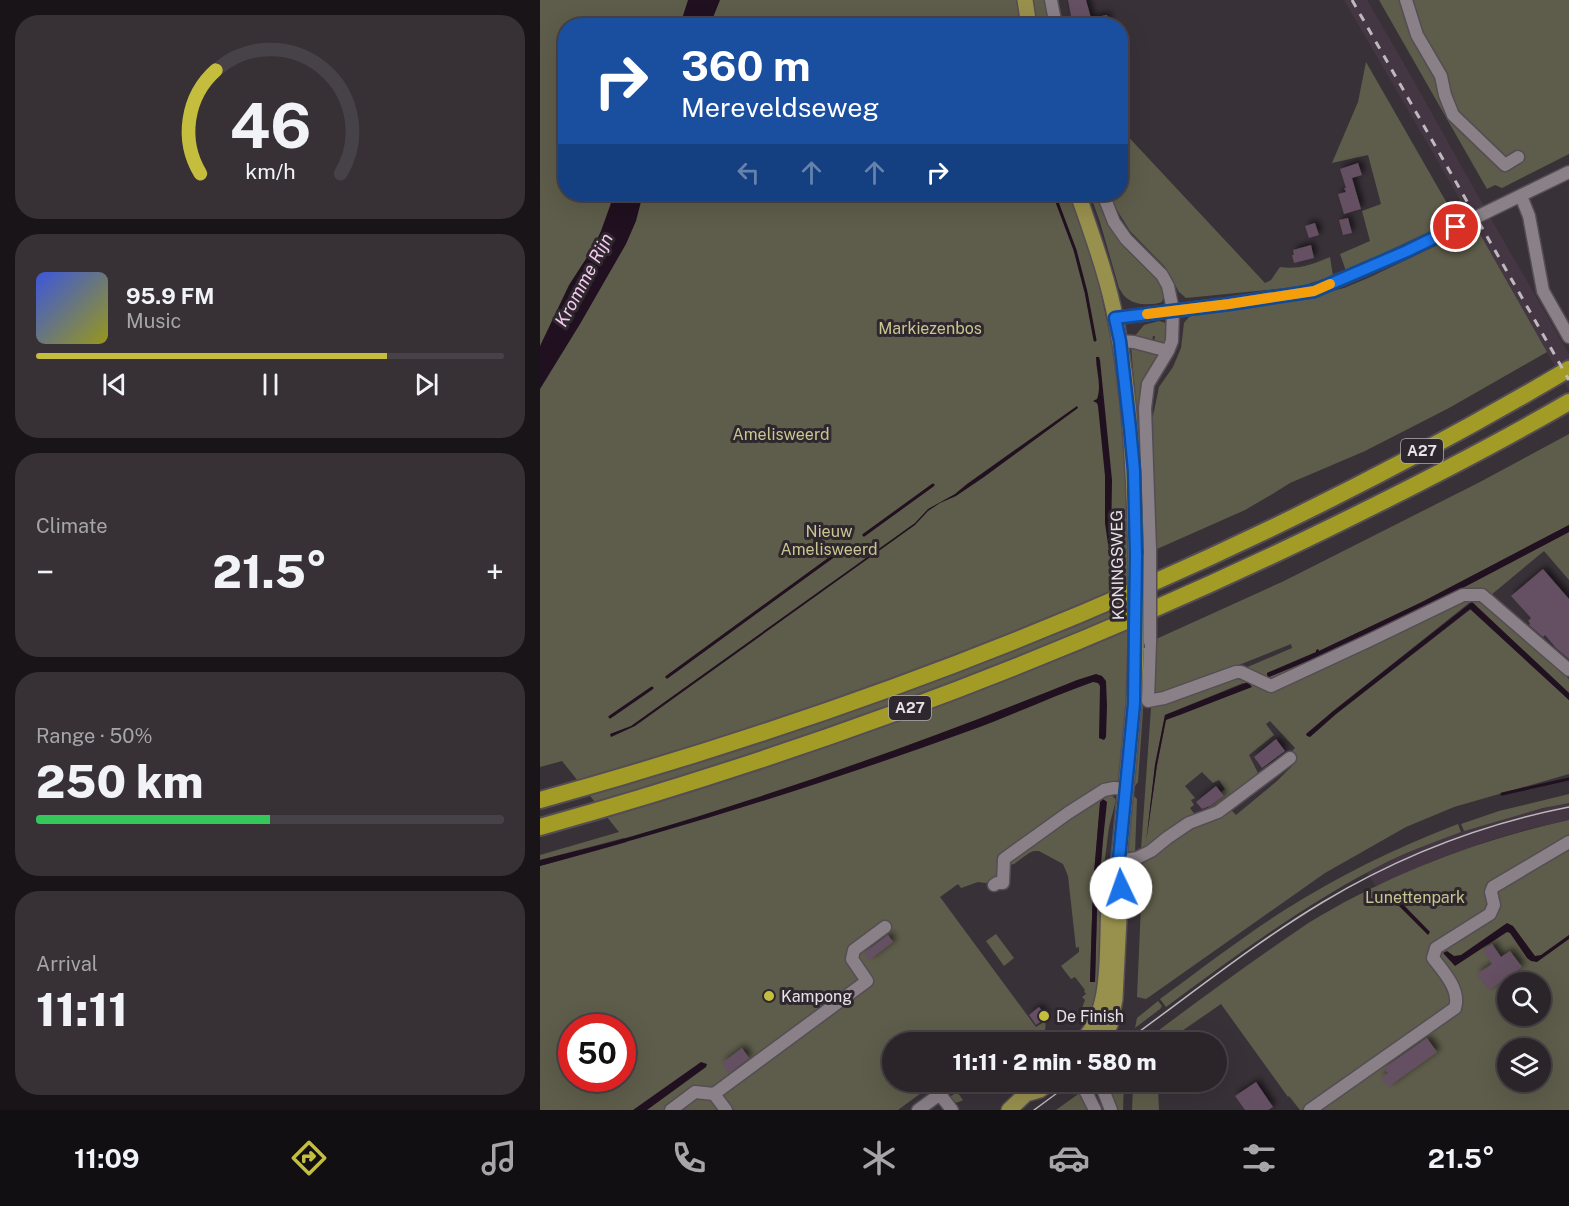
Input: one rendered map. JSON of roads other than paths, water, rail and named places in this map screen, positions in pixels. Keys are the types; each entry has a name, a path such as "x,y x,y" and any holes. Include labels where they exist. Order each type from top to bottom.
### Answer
{"highway":[{"name":"A27","path":"540,800 773,730 899,685 1071,617 1186,568 1306,511 1443,440 1569,369"},
{"name":"A27","path":"540,827 793,750 939,697 1074,644 1200,590 1355,516 1569,402"}],"main road":[{"path":"1025,0 1028,18"},
{"name":"KONINGSWEG","path":"1080,201 1096,247 1120,341 1143,552 1143,645 1134,704 1119,859 1121,878 1109,999 1110,1025 1105,1032"},
{"name":"KONINGSWEG","path":"1089,1032 1109,999"},
{"path":"1009,1110 1026,1094 1033,1092"}],"street":[{"path":"1051,0 1054,18"},
{"path":"1406,0 1417,35 1441,76 1453,115 1505,165 1518,158"},
{"path":"1115,318 1314,291 1407,251 1569,172"},
{"path":"1521,196 1529,216 1543,291 1568,335"},
{"name":"KONINGSWEG","path":"1106,201 1114,222 1126,239 1162,275 1168,286 1173,310 1172,342 1148,384 1145,408 1143,552"},
{"path":"1120,341 1134,342 1168,351"},
{"name":"KONINGSWEG","path":"1143,645 1148,701 1164,698 1236,672 1241,672 1271,686 1463,595 1482,596 1569,670"},
{"path":"1119,859 1137,858 1151,851 1189,823 1218,812 1290,758"},
{"path":"994,885 1003,883 1004,859 1104,790 1126,789"},
{"path":"1310,1110 1455,1008 1452,985 1433,958 1436,948 1490,914 1494,905 1492,886 1569,842"},
{"path":"671,1110 695,1092 714,1094 867,981 852,959 854,950 885,927"},
{"path":"1086,1092 1095,1110"},
{"path":"1104,1092 1111,1110"},
{"path":"714,1094 726,1110"},
{"path":"918,1110 936,1096 942,1097 952,1110"}],"water":[{"path":"688,0 720,0 713,18 682,18"},
{"name":"Kromme Rijn","path":"611,201 641,201 626,244 540,389 540,346 569,285 593,248"},
{"path":"1096,357 1100,360 1112,480 1111,545 1108,544 1105,523 1105,476 1098,406 1093,401 1097,399 1099,388"},
{"path":"1077,406 1078,408 984,477 928,511 915,525 635,726 611,737 610,734 631,726 915,523 928,509 955,494"},
{"path":"1569,525 1569,532 1457,591 1332,651 1269,677 1267,675 1267,673 1422,602"},
{"path":"1472,602 1569,693 1569,700 1470,609 1310,737 1307,736 1306,734 1332,712"},
{"path":"1096,674 1102,676 1106,681 1106,737 1104,740 1099,738 1100,686 1093,682 982,726 808,787 540,866 540,860 633,836 801,783 912,744"},
{"path":"1248,682 1252,687 1166,720 1146,842 1155,765 1165,715"},
{"path":"1103,799 1107,802 1098,874 1095,982 1090,982 1093,885 1100,802"},
{"path":"1389,890 1430,932 1428,935 1386,893"},
{"path":"1507,923 1513,926 1535,956 1541,955 1569,935 1569,939 1537,962 1527,958 1507,932 1455,966 1443,953 1447,951 1454,956 1461,955"},
{"path":"701,1062 707,1064 706,1067 647,1110 633,1110"}],"waterway":[{"path":"1057,201 1075,250 1095,340"},
{"path":"864,535 933,485"},
{"path":"667,677 843,549"},
{"path":"610,717 652,688"},
{"path":"1502,794 1569,779"}],"tram line":[{"path":"1138,1032 1272,935 1352,886 1442,844 1505,823 1569,807"},
{"path":"1034,1110 1058,1092"}],"railway":[{"path":"1352,0 1569,380"}],"place":[{"name":"Kampong","path":"769,996"},
{"name":"De Finish","path":"1044,1016"}],"park label":[{"name":"Markiezenbos","path":"930,328"},
{"name":"Amelisweerd","path":"781,434"},
{"name":"Nieuw Amelisweerd","path":"829,540"},
{"name":"Lunettenpark","path":"1415,897"}]}
